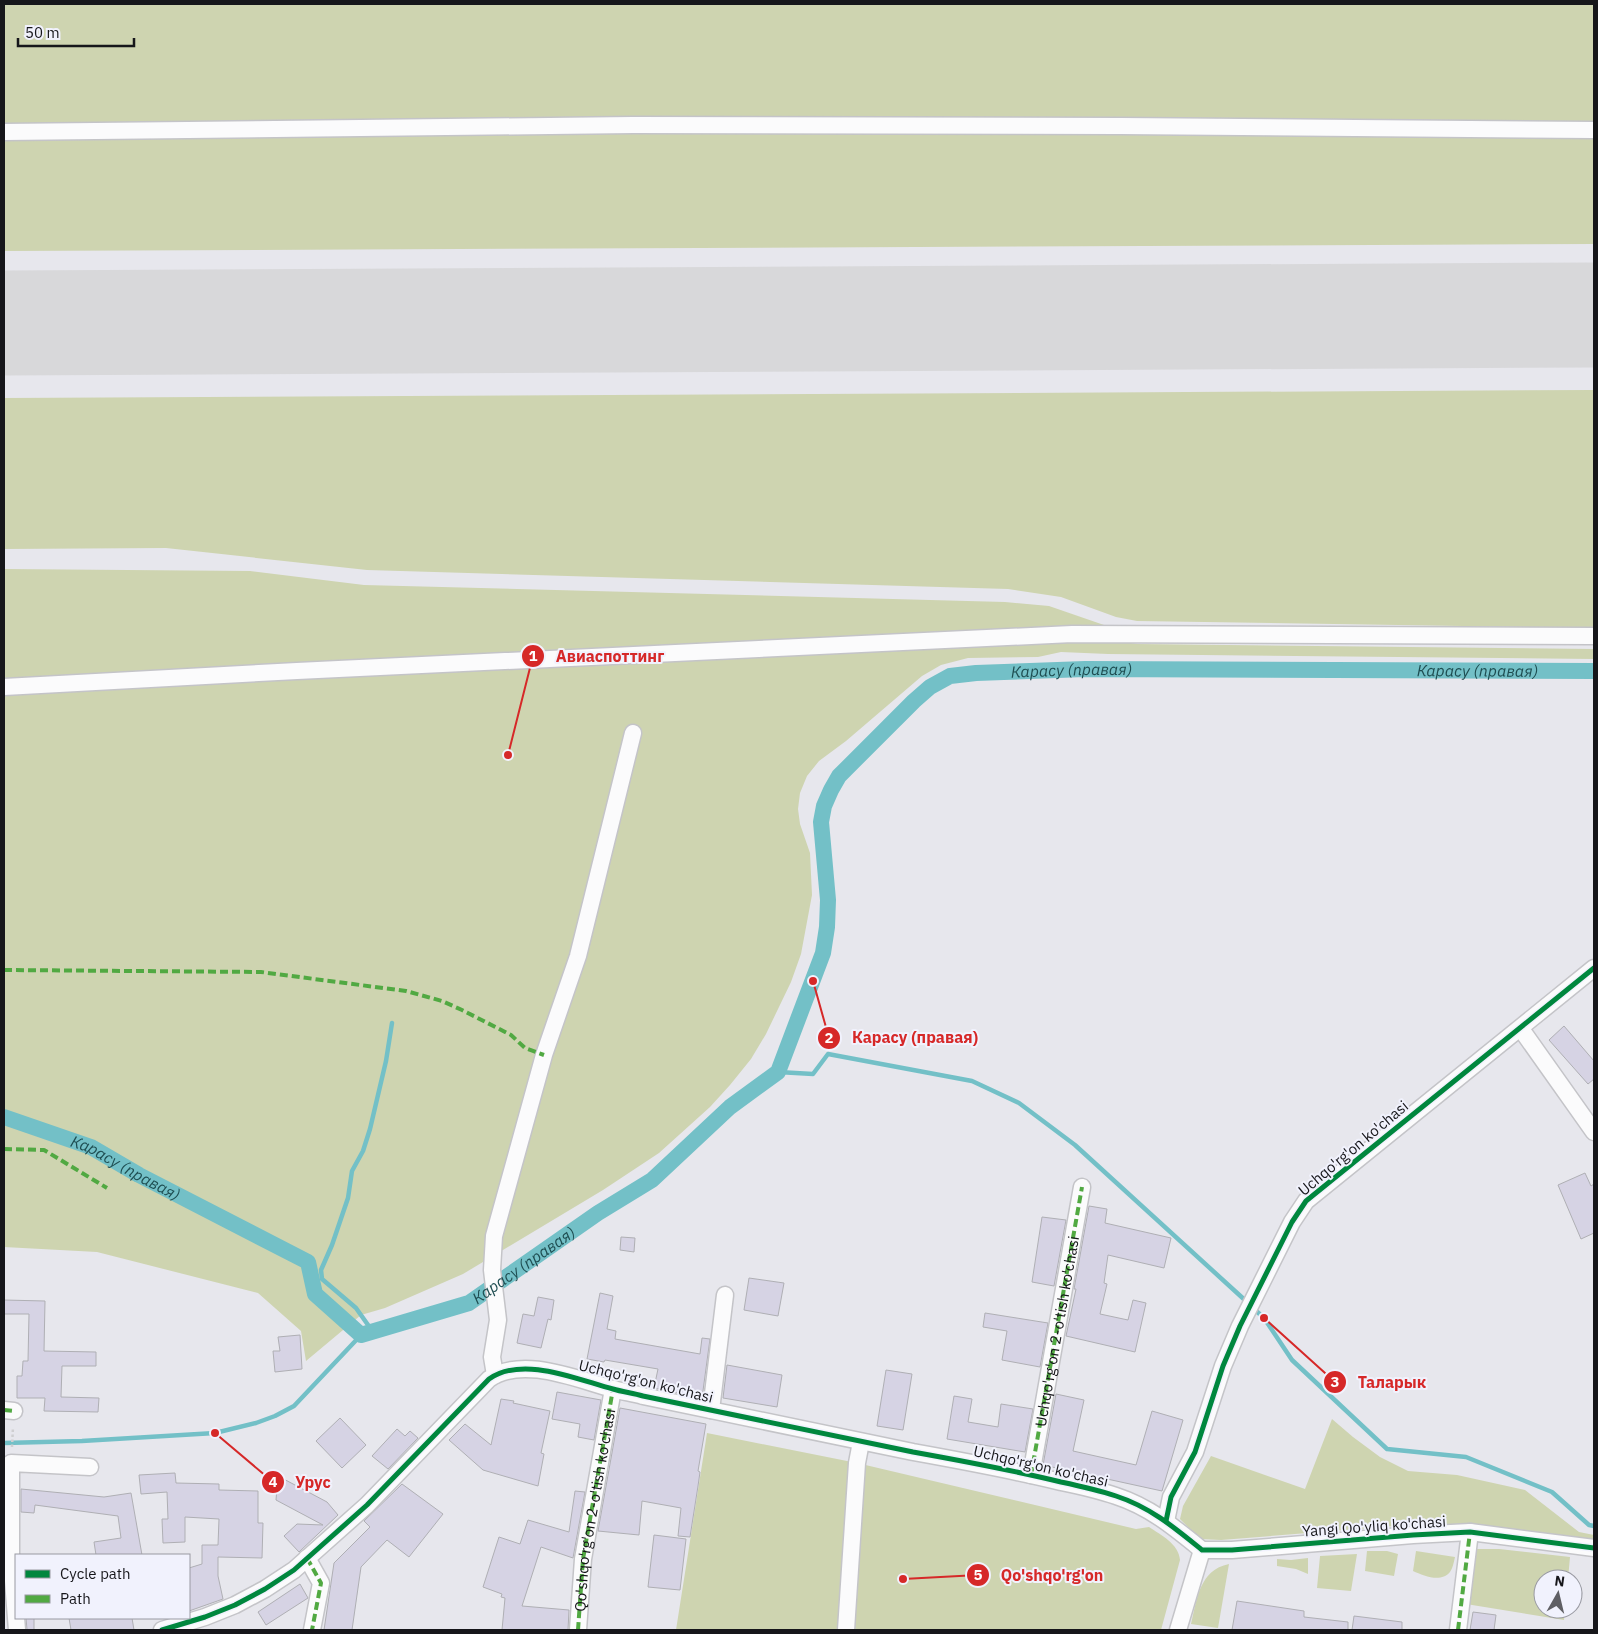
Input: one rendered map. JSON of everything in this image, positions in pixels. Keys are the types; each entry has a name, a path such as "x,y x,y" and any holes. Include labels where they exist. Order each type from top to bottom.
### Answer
{"street":[{"path":"4,132 633,125 1594,130"},
{"path":"4,688 297,671 1072,634 1594,636"},
{"path":"162,1630 205,1617 235,1605 280,1580 368,1505 495,1374 492,1356 498,1320 492,1270 494,1236 544,1056 578,956 633,733"},
{"name":"Uchqo'rg'on ko'chasi","path":"495,1374 515,1370 555,1372 613,1389 862,1442 1030,1475 1118,1497 1151,1511 1166,1521 1171,1497 1195,1452 1224,1366 1240,1326 1296,1215 1313,1194 1594,968"},
{"path":"1521,1028 1594,1132"},
{"name":"Uchqo'rg'on 2-o'tish ko'chasi","path":"1030,1475 1082,1187"},
{"path":"711,1410 725,1295"},
{"name":"Qo'shqo'rg'on 2-o'tish ko'chasi","path":"578,1630 584,1559 613,1389"},
{"path":"846,1630 857,1463 862,1442"},
{"path":"15,1605 11,1556 11,1463 90,1467"},
{"path":"1166,1521 1202,1550 1178,1630"},
{"path":"1458,1630 1470,1532"},
{"name":"Yangi Qo'yliq ko'chasi","path":"1202,1550 1232,1550 1470,1532 1594,1548"},
{"path":"308,1558 321,1583 312,1630"}],"path":[{"path":"9,1410 11,1463"}],"green space":[{"path":"4,4 1594,4 1594,244 4,251"},
{"path":"1594,390 1594,627 1592,628 1137,621 1116,617 1061,597 1008,589 367,570 166,548 4,549 4,398"},
{"path":"4,569 250,571 364,585 1005,602 1049,606 1104,625 448,656 4,680"},
{"path":"1116,641 1138,644 1594,649 1594,659 1061,652 1038,657 968,658 941,665 922,676 846,741 819,761 807,776 800,793 798,809 800,824 810,853 812,895 801,954 791,982 766,1034 751,1059 710,1107 659,1153 603,1190 463,1274 385,1308 361,1315 306,1361 301,1331 258,1293 97,1252 4,1247 4,695 980,644"},
{"path":"1332,1419 1380,1457 1408,1471 1457,1475 1525,1490 1579,1532 1594,1535 1594,1541 1504,1529 1433,1523 1221,1540 1200,1539 1180,1519 1183,1506 1211,1456 1305,1489"},
{"path":"707,1433 857,1463 1136,1529 1149,1527 1173,1545 1179,1554 1180,1560 1161,1630 676,1630"},
{"path":"1473,1549 1499,1549 1570,1557 1569,1569 1533,1569 1533,1615 1466,1604"},
{"path":"1367,1551 1387,1551 1398,1554 1394,1576 1365,1571"},
{"path":"1416,1551 1455,1557 1450,1572 1437,1578 1413,1571"},
{"path":"1357,1554 1351,1591 1317,1588 1320,1556"},
{"path":"1308,1558 1308,1574 1296,1569 1277,1566 1277,1559"},
{"path":"1229,1564 1218,1628 1191,1624 1198,1596 1205,1579 1219,1567"}],"building":[{"path":"1564,1026 1594,1061 1594,1079 1588,1084 1549,1040"},
{"path":"1585,1173 1591,1186 1594,1184 1594,1233 1581,1239 1558,1185"},
{"path":"1089,1206 1107,1209 1105,1223 1171,1238 1164,1268 1108,1255 1104,1283 1107,1284 1100,1314 1128,1320 1133,1300 1146,1303 1135,1352 1066,1336 1076,1289 1074,1289"},
{"path":"1042,1217 1066,1220 1054,1286 1032,1282"},
{"path":"621,1237 635,1238 634,1252 620,1250"},
{"path":"749,1278 784,1283 778,1316 744,1310"},
{"path":"600,1293 613,1296 607,1329 616,1331 615,1339 700,1354 702,1338 710,1339 702,1398 654,1388 658,1369 605,1360 604,1362 587,1359"},
{"path":"538,1297 554,1300 551,1320 548,1319 541,1348 517,1343 523,1314 534,1316"},
{"path":"4,1300 45,1301 44,1351 96,1352 96,1366 62,1366 61,1397 99,1398 98,1412 44,1411 45,1398 17,1398 17,1376 22,1376 23,1361 28,1361 29,1314 4,1314"},
{"path":"985,1313 1048,1323 1040,1367 1002,1360 1007,1331 983,1327"},
{"path":"300,1335 302,1369 275,1372 273,1351 280,1351 278,1337"},
{"path":"727,1365 782,1375 777,1407 723,1398"},
{"path":"886,1370 912,1374 903,1430 877,1426"},
{"path":"557,1392 601,1400 594,1440 578,1437 580,1424 552,1419"},
{"path":"1056,1394 1084,1400 1073,1451 1136,1465 1152,1411 1183,1420 1162,1491 1043,1465"},
{"path":"954,1396 972,1399 968,1422 998,1427 1001,1404 1033,1409 1025,1452 947,1439"},
{"path":"501,1399 550,1411 541,1453 544,1454 538,1486 483,1470 449,1440 465,1424 491,1445"},
{"path":"620,1408 706,1424 690,1537 678,1536 681,1508 642,1501 639,1535 598,1531"},
{"path":"340,1418 366,1445 342,1468 316,1441"},
{"path":"397,1429 405,1436 410,1431 418,1438 388,1469 372,1456"},
{"path":"175,1473 176,1483 219,1484 219,1490 258,1491 258,1523 263,1523 262,1558 218,1557 218,1576 223,1599 190,1611 190,1568 202,1564 202,1545 218,1545 219,1519 185,1517 185,1542 163,1543 162,1519 168,1519 167,1492 141,1494 139,1475"},
{"path":"278,1476 327,1502 338,1515 299,1552 284,1536 297,1524 323,1525 276,1500"},
{"path":"402,1484 443,1514 409,1557 387,1540 361,1567 352,1630 324,1630 334,1563 370,1527 364,1521"},
{"path":"21,1489 104,1497 131,1493 142,1554 96,1554 94,1542 121,1538 118,1516 35,1505 34,1513 21,1512"},
{"path":"575,1491 585,1492 573,1558 541,1547 522,1606 569,1610 568,1630 502,1630 505,1598 501,1597 502,1594 483,1587 499,1537 520,1544 528,1520 569,1532"},
{"path":"654,1535 686,1539 680,1590 648,1587"},
{"path":"300,1584 308,1598 266,1625 258,1612"},
{"path":"1237,1601 1304,1611 1304,1617 1348,1622 1348,1630 1232,1630"},
{"path":"1473,1612 1496,1615 1494,1630 1470,1630"},
{"path":"1354,1616 1402,1622 1402,1630 1352,1630"},
{"path":"26,1619 34,1619 34,1630 27,1630"},
{"path":"69,1619 132,1619 134,1630 71,1630"}],"waterway":[{"name":"Карасу (правая)","path":"4,1117 91,1147 139,1175 308,1262 315,1294 361,1335 469,1303 598,1213 652,1180 730,1107 778,1072 823,953 827,927 828,900 821,822 824,806 839,776 914,701 930,687 950,676 976,673 1085,669 1594,671"},
{"path":"373,1332 356,1308 322,1279 321,1270 332,1245 348,1198 352,1171 363,1151 370,1129 386,1061 392,1023"},
{"path":"778,1072 813,1074 828,1054 972,1081 1019,1103 1075,1145 1247,1302"},
{"path":"1253,1308 1264,1318 1292,1360 1387,1449 1466,1457 1552,1492 1589,1525 1594,1526"},
{"path":"4,1443 82,1441 215,1433 256,1423 294,1406 361,1335"}],"runway":[{"path":"4,323 1594,315"}],"marked path":[{"path":"4,970 261,972 406,991 442,1001 462,1010 511,1035 525,1048 544,1055"},
{"path":"4,1149 44,1150 107,1188"},
{"path":"1031,1475 1082,1187"},
{"path":"578,1630 583,1559 613,1389"},
{"path":"4,1410 14,1411"},
{"path":"1458,1630 1470,1532"},
{"path":"307,1558 321,1583 312,1630"}],"cycle path":[{"path":"1166,1521 1171,1497 1195,1452 1223,1366 1240,1326 1292,1222 1306,1201 1594,968"},
{"path":"162,1630 205,1617 235,1605 265,1589 294,1570 367,1505 489,1379 503,1372 518,1369 551,1372 643,1396 1096,1490 1116,1496 1151,1512 1202,1550 1232,1550 1470,1532 1594,1548"}],"place":[{"name":"Авиаспоттинг","path":"508,755"},
{"name":"Карасу (правая)","path":"813,981"},
{"name":"Таларык","path":"1264,1318"},
{"name":"Урус","path":"215,1433"},
{"name":"Qo'shqo'rg'on","path":"903,1579"}]}
